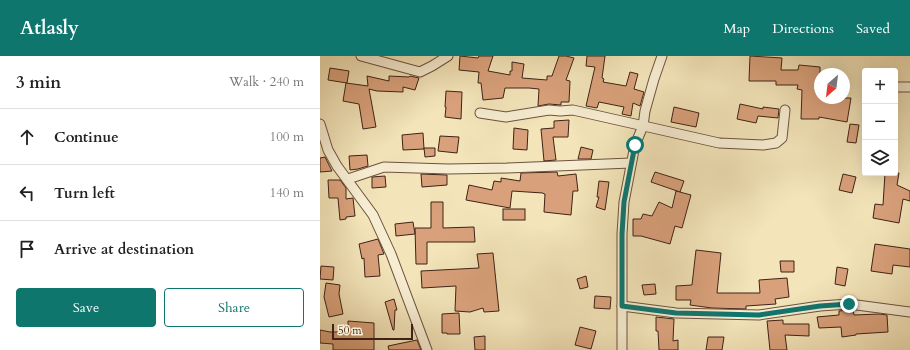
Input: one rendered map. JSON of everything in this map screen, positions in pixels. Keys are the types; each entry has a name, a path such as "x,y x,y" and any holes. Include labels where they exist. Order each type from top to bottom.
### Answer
{"street":[{"path":"361,56 420,72 448,56"},
{"path":"622,350 622,234 624,202 635,145 643,126 645,111 662,56"},
{"path":"898,87 910,87"},
{"path":"480,113 506,117 549,110 572,110 719,143 763,145 776,143 782,138 785,110"},
{"path":"320,124 328,150 337,166 373,215 391,254 427,350"},
{"path":"348,179 384,167 448,169 631,163"},
{"path":"622,306 676,313 759,315 820,306 849,304 910,312"}],"building":[{"path":"460,56 478,58 479,56 493,56 488,71 510,75 510,71 512,71 512,62 524,64 522,78 547,80 547,76 552,76 559,56 574,58 566,80 570,81 569,102 561,102 561,105 549,104 538,106 539,89 529,88 505,88 503,98 483,100 481,83 478,83 479,72 459,70"},
{"path":"587,56 605,56 602,78 604,79 603,82 626,86 630,72 638,74 634,89 644,92 640,106 633,103 631,116 622,114 624,107 599,102 597,108 586,106 595,67 586,66"},
{"path":"750,56 782,58 781,70 798,70 799,65 820,67 814,68 814,104 850,104 847,122 819,117 819,119 801,119 802,90 797,89 798,85 776,85 776,81 749,81"},
{"path":"330,68 349,71 347,83 328,80"},
{"path":"367,76 389,81 389,76 410,76 419,78 415,90 403,87 403,92 377,91 369,89 376,127 363,129 359,104 343,101 346,83 368,86"},
{"path":"446,91 462,92 461,119 445,117"},
{"path":"740,104 763,109 763,107 779,109 778,118 758,116 756,123 737,119"},
{"path":"674,107 699,113 696,127 671,122"},
{"path":"569,120 568,137 553,137 556,160 544,161 541,129 554,128 554,121"},
{"path":"850,124 859,125 856,143 847,142"},
{"path":"514,128 528,130 527,150 513,149"},
{"path":"423,133 424,149 403,150 402,135"},
{"path":"440,136 459,137 457,153 438,151"},
{"path":"581,147 593,150 591,159 578,159"},
{"path":"424,148 435,148 435,156 425,157"},
{"path":"367,155 368,166 350,170 349,156"},
{"path":"325,157 332,171 320,172 320,158"},
{"path":"557,172 558,176 576,174 578,191 573,191 571,215 544,212 545,194 543,193 512,191 510,208 466,200 469,185 492,190 494,181 501,182 501,178 520,181 521,173"},
{"path":"655,172 684,181 680,192 651,182"},
{"path":"899,173 897,185 910,191 910,201 903,199 899,223 873,218 875,204 883,205 885,176 898,176"},
{"path":"421,174 447,175 447,185 422,187"},
{"path":"843,174 856,177 852,193 839,190"},
{"path":"385,176 386,187 372,188 372,177"},
{"path":"328,180 340,180 346,188 346,199 353,198 355,216 346,217 346,219 340,220 338,198 329,198"},
{"path":"599,181 609,182 605,210 596,207 599,197 597,197"},
{"path":"676,191 691,195 682,228 675,226 670,244 641,236 633,236 633,219 641,219 643,214 652,216 659,202 672,208"},
{"path":"431,202 443,202 443,228 474,227 475,242 427,242 427,264 416,264 415,228 431,228"},
{"path":"503,209 525,209 525,220 503,220"},
{"path":"413,222 415,234 396,236 395,224"},
{"path":"378,239 384,254 378,255 380,276 365,277 364,258 362,259 359,244"},
{"path":"875,244 910,249 910,267 893,265 892,274 871,271"},
{"path":"696,250 721,253 717,293 760,293 759,280 787,278 789,297 775,299 776,304 746,306 746,309 712,308 690,305 691,300 676,300 676,286 692,285"},
{"path":"493,253 499,311 484,312 483,308 470,312 455,311 456,286 422,288 421,271 479,268 477,254"},
{"path":"780,261 794,261 794,272 781,272"},
{"path":"321,266 334,267 333,280 320,279"},
{"path":"837,267 848,269 845,286 835,284"},
{"path":"586,276 588,287 580,289 577,279"},
{"path":"326,283 340,285 339,294 343,314 329,317 324,297"},
{"path":"655,284 656,294 644,295 642,285"},
{"path":"595,296 611,297 610,309 594,308"},
{"path":"394,299 397,310 395,310 393,330 385,302"},
{"path":"839,311 853,311 854,315 887,315 888,332 856,334 842,337 841,327 819,328 817,317 839,315"},
{"path":"459,313 460,334 442,333 442,314"},
{"path":"656,317 674,319 673,341 678,340 678,350 659,350 658,331 656,331"},
{"path":"783,320 783,324 809,324 809,336 785,335 787,350 770,350 767,321"},
{"path":"348,321 374,323 374,350 333,350 333,344 320,343 320,330 330,332 348,332"},
{"path":"580,327 596,331 591,349 575,345"},
{"path":"485,336 485,350 475,350 474,337"},
{"path":"708,337 724,337 722,350 706,350"},
{"path":"417,340 421,350 389,350 388,346"}],"route":[{"path":"635,145 624,202 622,234 622,306 676,313 759,315 820,306 849,304"}]}
